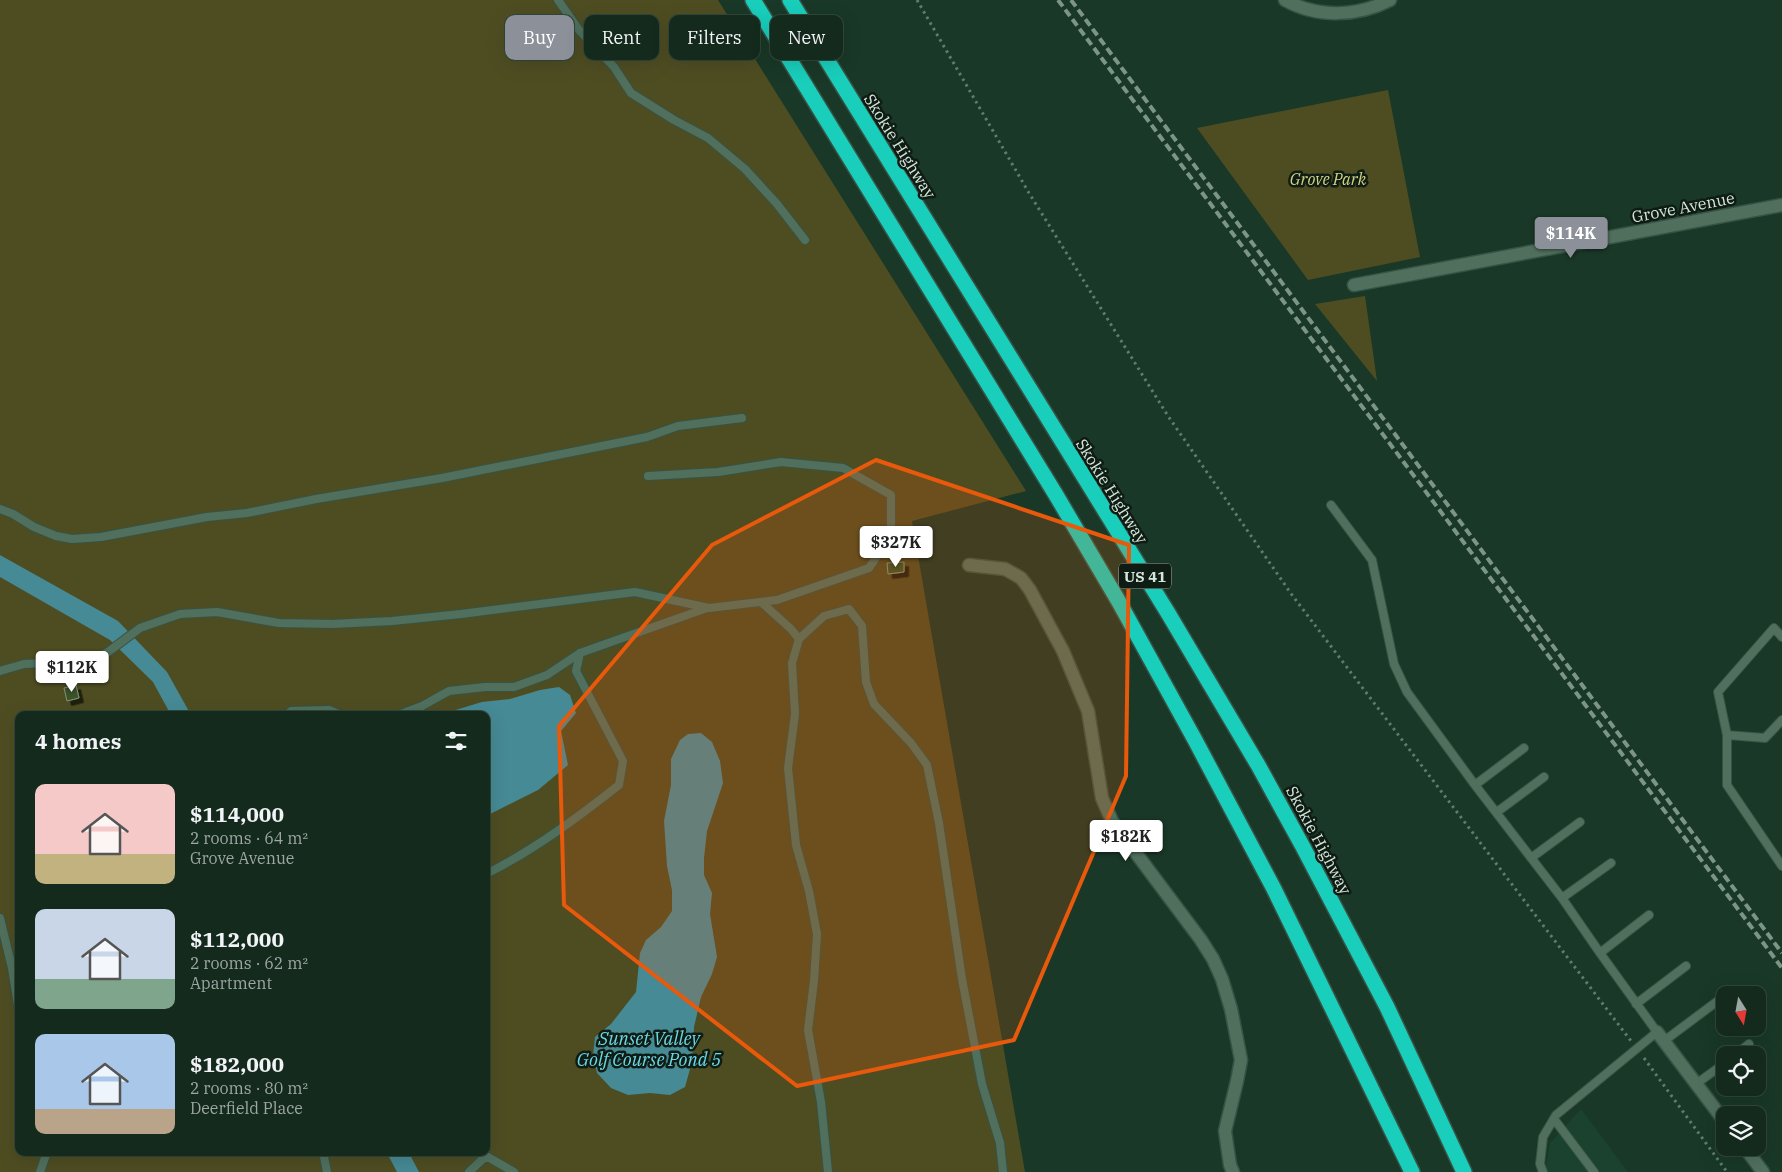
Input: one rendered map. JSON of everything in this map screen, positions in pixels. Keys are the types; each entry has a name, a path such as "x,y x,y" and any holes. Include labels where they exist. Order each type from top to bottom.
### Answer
{"highway":[{"name":"US 41","path":"754,0 1056,495 1119,602 1196,740 1274,889 1412,1172"},
{"name":"Skokie Highway","path":"790,0 1168,613 1258,765 1304,847 1387,1007 1464,1172"}],"street":[{"path":"1285,0 1319,12 1356,12 1390,0"},
{"name":"Grove Avenue","path":"1354,286 1782,205"},
{"path":"969,565 1005,569 1021,578 1030,590 1064,651 1088,711 1102,798 1112,821 1201,940 1213,959 1222,979 1231,1009 1241,1060 1224,1131 1230,1164 1234,1172"},
{"path":"1660,1037 1716,1110"},
{"path":"1751,1156 1763,1172"}],"lane":[{"path":"558,0 579,30 614,67 631,93 674,120 708,138 745,169 777,204 805,240"},
{"path":"0,510 13,514 56,536 72,539 101,537 207,517 247,513 316,499 442,478 647,437 678,426 742,418"},
{"path":"409,711 449,692 485,687 514,687 547,675 580,654 709,608 777,600 869,568 891,535 891,495 843,468 781,462 718,472 648,476"},
{"path":"1331,505 1372,560 1394,664 1407,692 1474,785 1497,812 1562,898 1660,1037"},
{"path":"0,671 24,664 92,661 108,652 140,628 180,614 217,612 279,624 332,624 392,621 461,614 635,592 709,608"},
{"path":"761,602 791,629 799,640"},
{"path":"828,1172 821,1102 808,1030 817,934 809,890 796,845 788,768 795,714 792,663 799,640 824,616 849,609 862,626 866,682 874,704 911,743 927,765 939,823 964,989 982,1084 1000,1144 1003,1172"},
{"path":"1782,637 1774,628 1718,692 1727,736 1727,785 1782,866"},
{"path":"490,872 564,827 619,785 623,760 576,671 580,654"},
{"path":"1727,736 1765,738 1782,720"},
{"path":"1474,785 1524,748"},
{"path":"1497,812 1544,777"},
{"path":"1531,858 1580,822"},
{"path":"1562,898 1611,863"},
{"path":"1600,953 1649,915"},
{"path":"0,918 15,986"},
{"path":"1636,1004 1686,966"},
{"path":"1543,1172 1540,1164 1543,1137 1556,1114 1636,1048 1660,1037 1716,1002"},
{"path":"1696,1084 1716,1069"},
{"path":"1554,1119 1594,1172"},
{"path":"40,1172 46,1156"},
{"path":"324,1156 327,1172"},
{"path":"469,1172 481,1156"},
{"path":"484,1156 514,1172"}],"path":[{"path":"917,0 1029,193 1168,416 1292,595 1636,1048 1727,1172"}],"highlighted area":[{"path":"876,460 1129,545 1126,776 1014,1040 797,1086 564,905 559,726 712,545"}],"shaded area":[{"path":"1581,1109 1628,1172 1545,1172 1550,1143"}],"green space":[{"path":"0,0 718,0 727,15 669,15 669,60 756,60 1026,491 912,521 1025,1172 0,1172"},
{"name":"Grove Park","path":"1388,90 1420,257 1308,280 1197,128"},
{"path":"1365,296 1377,381 1315,304"}],"water":[{"path":"0,555 118,621 167,672 189,711 169,711 153,682 110,640 0,577"},
{"path":"559,687 570,695 576,713 561,731 568,765 538,790 490,814 490,711 452,711 482,702 510,699 540,690"},
{"name":"Sunset Valley Golf Course Pond 5","path":"701,733 712,742 720,761 723,783 707,831 704,858 704,875 712,893 710,914 717,957 712,974 701,997 694,1027 692,1062 685,1087 670,1095 650,1093 628,1095 611,1088 597,1073 593,1056 595,1037 611,1024 636,992 640,953 646,940 661,927 672,911 672,890 667,866 664,821 671,785 671,759 680,740 688,734"},
{"path":"389,1156 411,1156 419,1172 397,1172"}],"building":[{"path":"904,562 904,572 888,574 887,563"},
{"path":"76,685 79,698 67,701 64,688"}],"railway":[{"path":"1058,0 1782,968"},
{"path":"1071,0 1782,953"}]}
